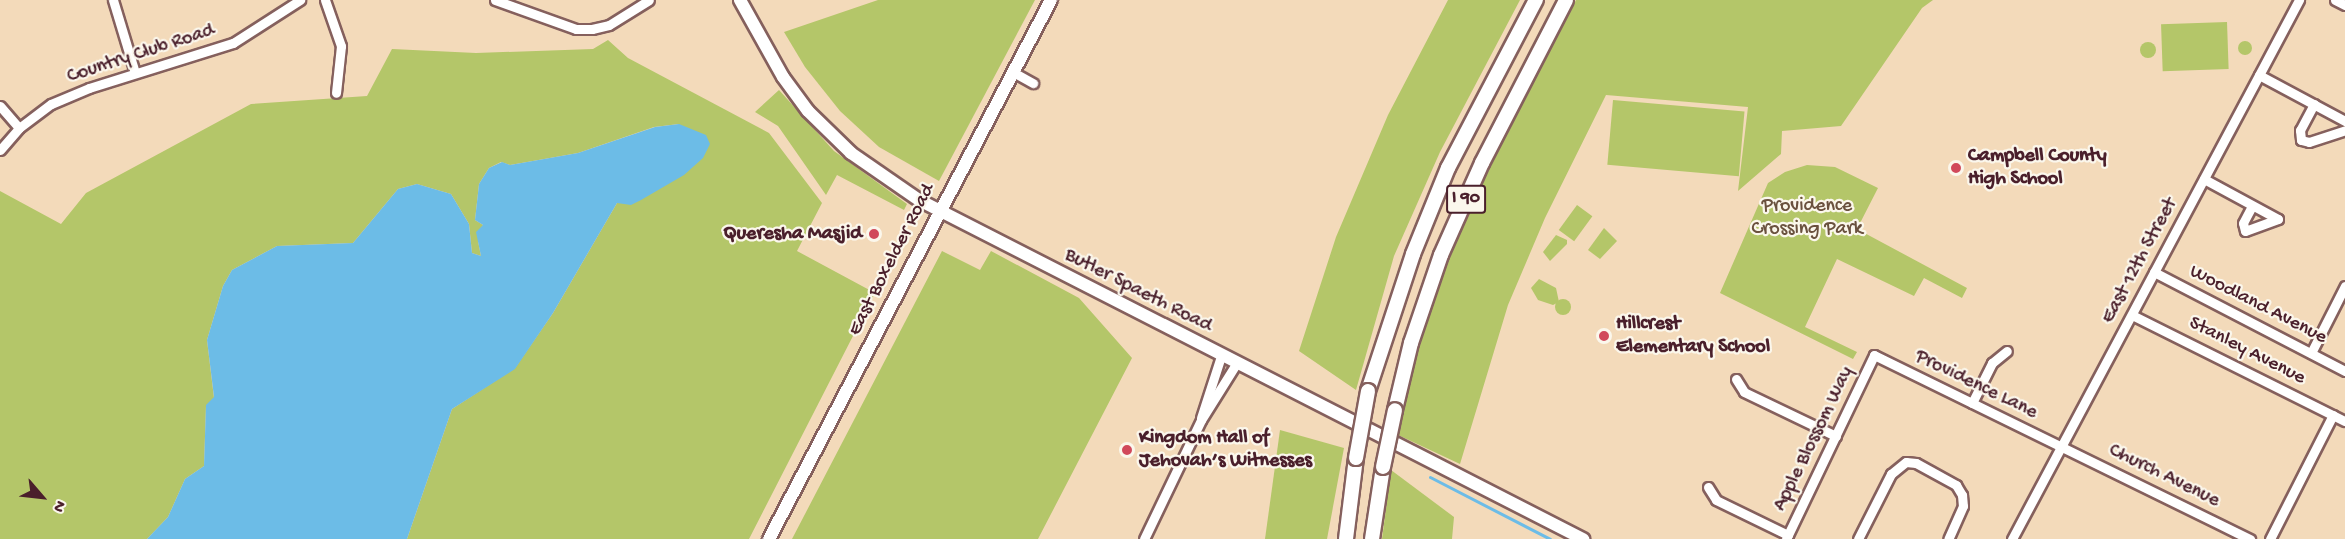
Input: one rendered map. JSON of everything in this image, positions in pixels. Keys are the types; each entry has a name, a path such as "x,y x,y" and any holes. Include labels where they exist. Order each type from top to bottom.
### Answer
{"highway":[{"name":"I 90","path":"1346,539 1356,458 1368,391 1413,254 1448,168 1536,0"},
{"name":"I 90","path":"1372,539 1383,467 1411,343 1441,255 1482,163 1566,0"}],"main road":[{"name":"Butler Spaeth Road","path":"740,0 783,77 829,133 862,162 940,211 1583,539"},
{"name":"East Boxelder Road","path":"769,539 1051,0"}],"street":[{"path":"112,0 135,73"},
{"name":"Country Club Road","path":"0,150 19,128 51,104 135,73 233,43 300,0"},
{"path":"325,0 341,46 336,93"},
{"path":"495,0 576,29 609,26 649,0"},
{"name":"East 12th Street","path":"2012,539 2299,0"},
{"path":"2335,0 2345,5"},
{"path":"1013,72 1033,82"},
{"path":"2259,75 2345,121"},
{"path":"2314,104 2300,130 2301,140 2309,142 2345,130"},
{"path":"0,106 19,128"},
{"path":"2204,179 2252,206"},
{"name":"Woodland Avenue","path":"2154,272 2345,371"},
{"path":"2311,353 2345,286"},
{"name":"Stanley Avenue","path":"2132,315 2345,421"},
{"path":"1972,403 1992,363 2007,351"},
{"name":"Providence Lane","path":"1874,355 2062,446"},
{"name":"Apple Blossom Way","path":"1787,537 1874,355"},
{"path":"1144,539 1201,420 1221,356"},
{"path":"1201,420 1216,402 1236,364"},
{"path":"1736,378 1744,392 1836,436"},
{"path":"2270,539 2333,415"},
{"name":"Church Avenue","path":"2062,446 2250,539"},
{"path":"1858,539 1891,474 1906,462 1916,463 1956,485 1962,495 1963,506 1948,539"},
{"path":"1708,487 1716,500 1787,537"}],"green space":[{"path":"878,0 1035,0 939,181 879,147 840,111 805,67 784,32"},
{"path":"1448,0 1520,0 1440,152 1394,256 1356,390 1299,351 1336,237 1388,115"},
{"path":"1576,0 1933,0 1922,8 1841,126 1782,131 1781,154 1738,191 1748,107 1606,95 1545,218 1508,305 1460,464 1396,434 1418,346 1450,256 1494,155"},
{"path":"2227,22 2229,69 2163,71 2161,24"},
{"path":"608,40 628,58 769,133 822,203 797,251 875,293 749,539 407,539 452,409 515,368 553,313 617,203 625,202 679,124 654,127 578,153 510,165 501,162 489,168 479,184 475,220 483,225 478,241 481,256 472,253 469,224 451,194 417,184 398,189 353,243 277,246 232,270 223,286 207,340 214,398 206,406 204,466 185,479 168,517 147,539 0,539 0,191 61,224 86,193 251,104 367,96 392,49 476,53 593,49"},
{"path":"2245,41 2250,43 2252,48 2250,53 2245,55 2240,53 2238,48 2240,43"},
{"path":"2148,42 2156,50 2148,58 2140,50"},
{"path":"779,90 834,151 907,204 904,210 837,175 826,195 778,126 755,112"},
{"path":"1613,100 1744,112 1739,176 1607,165"},
{"name":"Providence Crossing Park","path":"1807,165 1835,167 1878,188 1857,229 1967,288 1962,298 1924,278 1914,296 1837,259 1805,327 1857,352 1853,359 1720,293 1768,183 1785,172"},
{"path":"1577,205 1592,216 1574,241 1559,230"},
{"path":"1604,228 1617,241 1600,259 1588,250"},
{"path":"1556,235 1567,240 1567,244 1550,261 1543,252"},
{"path":"942,251 980,270 991,251 1079,298 1132,358 1038,539 792,539"},
{"path":"1539,279 1556,288 1559,302 1553,305 1538,300 1531,288"},
{"path":"1563,299 1571,307 1563,315 1555,307"},
{"path":"1280,430 1344,448 1327,539 1265,539"},
{"path":"1391,470 1454,517 1452,539 1382,539"}],"water":[{"path":"679,124 706,135 710,144 703,158 684,175 641,200 631,205 617,203 553,313 515,369 452,409 407,539 147,539 168,517 185,479 204,466 206,405 214,397 207,340 223,286 232,270 277,246 353,243 398,189 417,184 451,194 469,224 472,253 481,256 476,232 483,225 475,220 479,184 489,168 502,162 510,165 578,153 655,127"}],"waterway":[{"path":"1430,477 1550,539"}],"place":[{"name":"Campbell County High School","path":"1956,168"},
{"name":"Queresha Masjid","path":"874,234"},
{"name":"Hillcrest Elementary School","path":"1604,336"},
{"name":"Kingdom Hall of Jehovah’s Witnesses","path":"1127,450"}]}
